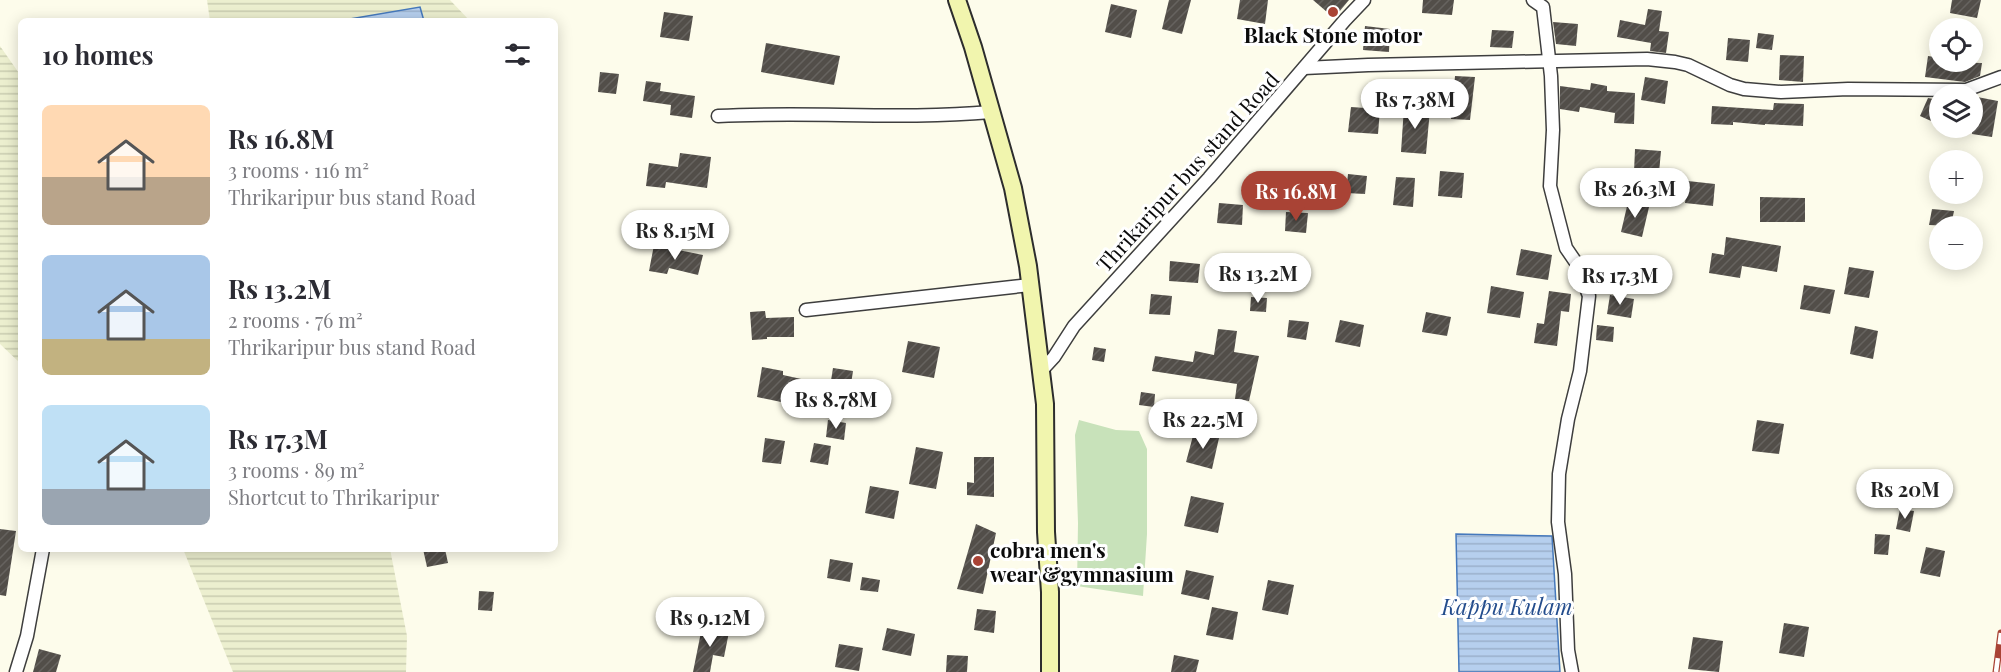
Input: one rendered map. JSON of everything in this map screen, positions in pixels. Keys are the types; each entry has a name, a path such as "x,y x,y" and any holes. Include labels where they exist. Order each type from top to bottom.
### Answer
{"main road":[{"path":"957,0 973,47 1012,188 1030,285 1042,370 1050,592 1050,672"}],"street":[{"name":"Thrikaripur bus stand Road","path":"1042,370 1054,357 1074,326 1209,178 1364,0"},
{"path":"1533,0 1543,7 1550,61 1553,130 1550,186 1566,248 1577,264 1589,296 1580,371 1568,419 1559,474 1558,522 1565,574 1568,650 1572,672"},
{"path":"1304,68 1368,64 1647,59 1688,65 1730,85 1744,89 1781,92 1848,89 1966,90 2001,77"},
{"path":"718,116 771,114 950,116 991,112"},
{"path":"806,310 1030,285"},
{"path":"16,672 27,636 42,552"}],"green space":[{"path":"207,0 450,0 467,18 210,18"},
{"path":"0,46 18,72 18,361 0,344"},
{"path":"1079,420 1116,430 1139,431 1147,449 1147,534 1143,596 1077,586 1078,523 1075,435"},
{"path":"184,552 391,552 407,636 406,672 233,672"}],"water":[{"path":"420,7 423,18 356,18"},
{"name":"Kappu Kulam","path":"1456,534 1552,536 1560,672 1459,672"}],"building":[{"path":"1169,0 1191,0 1182,34 1162,29"},
{"path":"1240,0 1268,0 1265,24 1237,19"},
{"name":"Black Stone motor","path":"1313,0 1349,0 1334,18"},
{"path":"1423,0 1454,0 1452,15 1422,13"},
{"path":"1952,0 1981,0 1977,18 1950,13"},
{"path":"1111,4 1137,10 1131,38 1105,32"},
{"path":"1648,9 1662,11 1659,31 1669,32 1666,53 1650,51 1651,43 1617,37 1620,20 1645,25"},
{"path":"664,12 693,16 689,41 660,37"},
{"path":"1553,22 1578,24 1576,46 1556,44"},
{"path":"1365,26 1390,29 1389,52 1363,50"},
{"path":"1492,30 1514,31 1512,48 1490,47"},
{"path":"1758,33 1774,35 1772,50 1756,48"},
{"path":"1728,38 1750,40 1748,62 1726,60"},
{"path":"766,43 840,56 834,85 761,72"},
{"path":"1780,55 1804,56 1803,82 1779,80"},
{"path":"1928,56 1929,72 1981,72 1980,76 1965,82 1925,77"},
{"path":"600,72 619,74 616,94 598,92"},
{"path":"1455,76 1475,77 1470,120 1451,119"},
{"path":"1645,77 1668,81 1665,104 1641,100"},
{"path":"646,81 661,83 660,91 695,96 692,118 670,115 671,105 643,101"},
{"path":"1591,83 1607,86 1607,91 1635,93 1634,124 1614,123 1615,113 1580,107 1579,112 1560,109 1560,86 1590,90"},
{"path":"1928,98 1929,98 1929,120 1920,116"},
{"path":"1983,98 1998,101 1992,137 1983,136"},
{"path":"1774,103 1804,104 1803,126 1733,122 1733,125 1711,124 1712,106 1773,110"},
{"path":"1351,107 1380,109 1378,134 1348,132"},
{"path":"1404,107 1430,109 1426,154 1401,152"},
{"path":"1635,149 1661,151 1659,173 1634,172"},
{"path":"680,153 711,157 707,188 666,182 665,188 646,186 649,163 678,167"},
{"path":"1440,171 1464,173 1462,198 1438,196"},
{"path":"1348,174 1367,176 1365,194 1346,193"},
{"path":"1396,177 1415,178 1413,207 1393,205"},
{"path":"1688,181 1715,184 1713,206 1685,203"},
{"path":"1760,197 1805,198 1805,222 1760,222"},
{"path":"1628,202 1649,207 1642,237 1621,232"},
{"path":"1219,203 1243,205 1242,225 1217,223"},
{"path":"1932,209 1954,211 1953,216 1931,216"},
{"path":"1286,212 1308,213 1306,233 1285,231"},
{"path":"1726,237 1781,246 1777,272 1742,266 1740,278 1709,273 1712,253 1724,255"},
{"path":"654,245 703,255 698,275 669,268 667,274 649,271"},
{"path":"1521,249 1552,255 1548,280 1516,275"},
{"path":"1170,261 1200,264 1198,283 1169,281"},
{"path":"1849,267 1874,271 1869,298 1844,294"},
{"path":"1804,285 1835,290 1830,314 1800,309"},
{"path":"1491,286 1524,292 1520,318 1487,313"},
{"path":"1549,291 1571,294 1569,312 1561,311 1557,346 1534,343 1537,323 1544,324"},
{"path":"1151,294 1172,296 1170,315 1149,314"},
{"path":"1610,295 1634,299 1631,318 1607,314"},
{"path":"1251,297 1267,298 1266,312 1250,311"},
{"path":"765,311 766,318 794,317 794,337 767,337 767,339 752,340 750,312"},
{"path":"1426,312 1451,317 1447,336 1422,332"},
{"path":"1289,320 1309,322 1306,340 1287,337"},
{"path":"1340,320 1364,325 1360,347 1335,342"},
{"path":"1597,325 1614,327 1613,342 1596,340"},
{"path":"1855,326 1878,331 1873,359 1850,354"},
{"path":"1218,329 1237,331 1234,352 1259,356 1249,401 1235,399 1237,384 1152,371 1155,356 1193,362 1195,351 1214,355"},
{"path":"908,341 940,347 934,378 902,372"},
{"path":"1094,347 1106,349 1104,362 1092,360"},
{"path":"762,367 783,371 783,375 815,382 810,408 757,397"},
{"path":"833,368 853,371 849,397 829,393"},
{"path":"1141,392 1155,394 1154,407 1139,405"},
{"path":"828,420 846,423 844,440 826,437"},
{"path":"1757,420 1784,424 1779,454 1752,451"},
{"path":"1194,432 1219,438 1212,469 1186,462"},
{"path":"765,438 785,441 781,464 762,462"},
{"path":"814,443 831,446 828,465 810,462"},
{"path":"916,447 943,452 936,489 909,484"},
{"path":"974,457 994,457 994,497 967,495 967,482 974,483"},
{"path":"870,486 899,491 894,519 865,513"},
{"path":"1191,496 1224,503 1218,533 1184,526"},
{"path":"1900,509 1914,511 1910,532 1896,529"},
{"name":"cobra men's wear &gymnasium","path":"976,524 996,533 983,594 957,589"},
{"path":"0,529 16,531 6,596 0,595"},
{"path":"1875,534 1890,535 1888,555 1874,554"},
{"path":"1926,547 1945,551 1940,577 1920,573"},
{"path":"424,552 446,552 448,563 427,567"},
{"path":"830,559 853,563 850,582 827,578"},
{"path":"1186,570 1214,576 1209,600 1181,594"},
{"path":"862,577 880,580 878,592 860,590"},
{"path":"1268,580 1294,585 1288,615 1262,610"},
{"path":"479,591 494,592 492,611 478,610"},
{"path":"1212,607 1238,612 1233,640 1206,635"},
{"path":"977,609 996,611 994,633 974,630"},
{"path":"1784,623 1809,627 1804,657 1779,653"},
{"path":"702,627 729,632 724,657 713,655 710,672 693,672"},
{"path":"887,628 915,634 911,656 882,650"},
{"path":"1693,637 1723,641 1719,672 1688,669"},
{"path":"839,644 863,648 859,671 835,667"},
{"path":"39,649 61,655 56,672 33,672"},
{"path":"947,655 968,656 967,672 946,672"},
{"path":"1174,655 1199,660 1196,672 1171,672"}],"railway":[{"path":"1996,672 2001,633"}],"place":[{"name":"Black Stone motor","path":"1333,12"},
{"name":"cobra men's wear &gymnasium","path":"978,561"}]}
